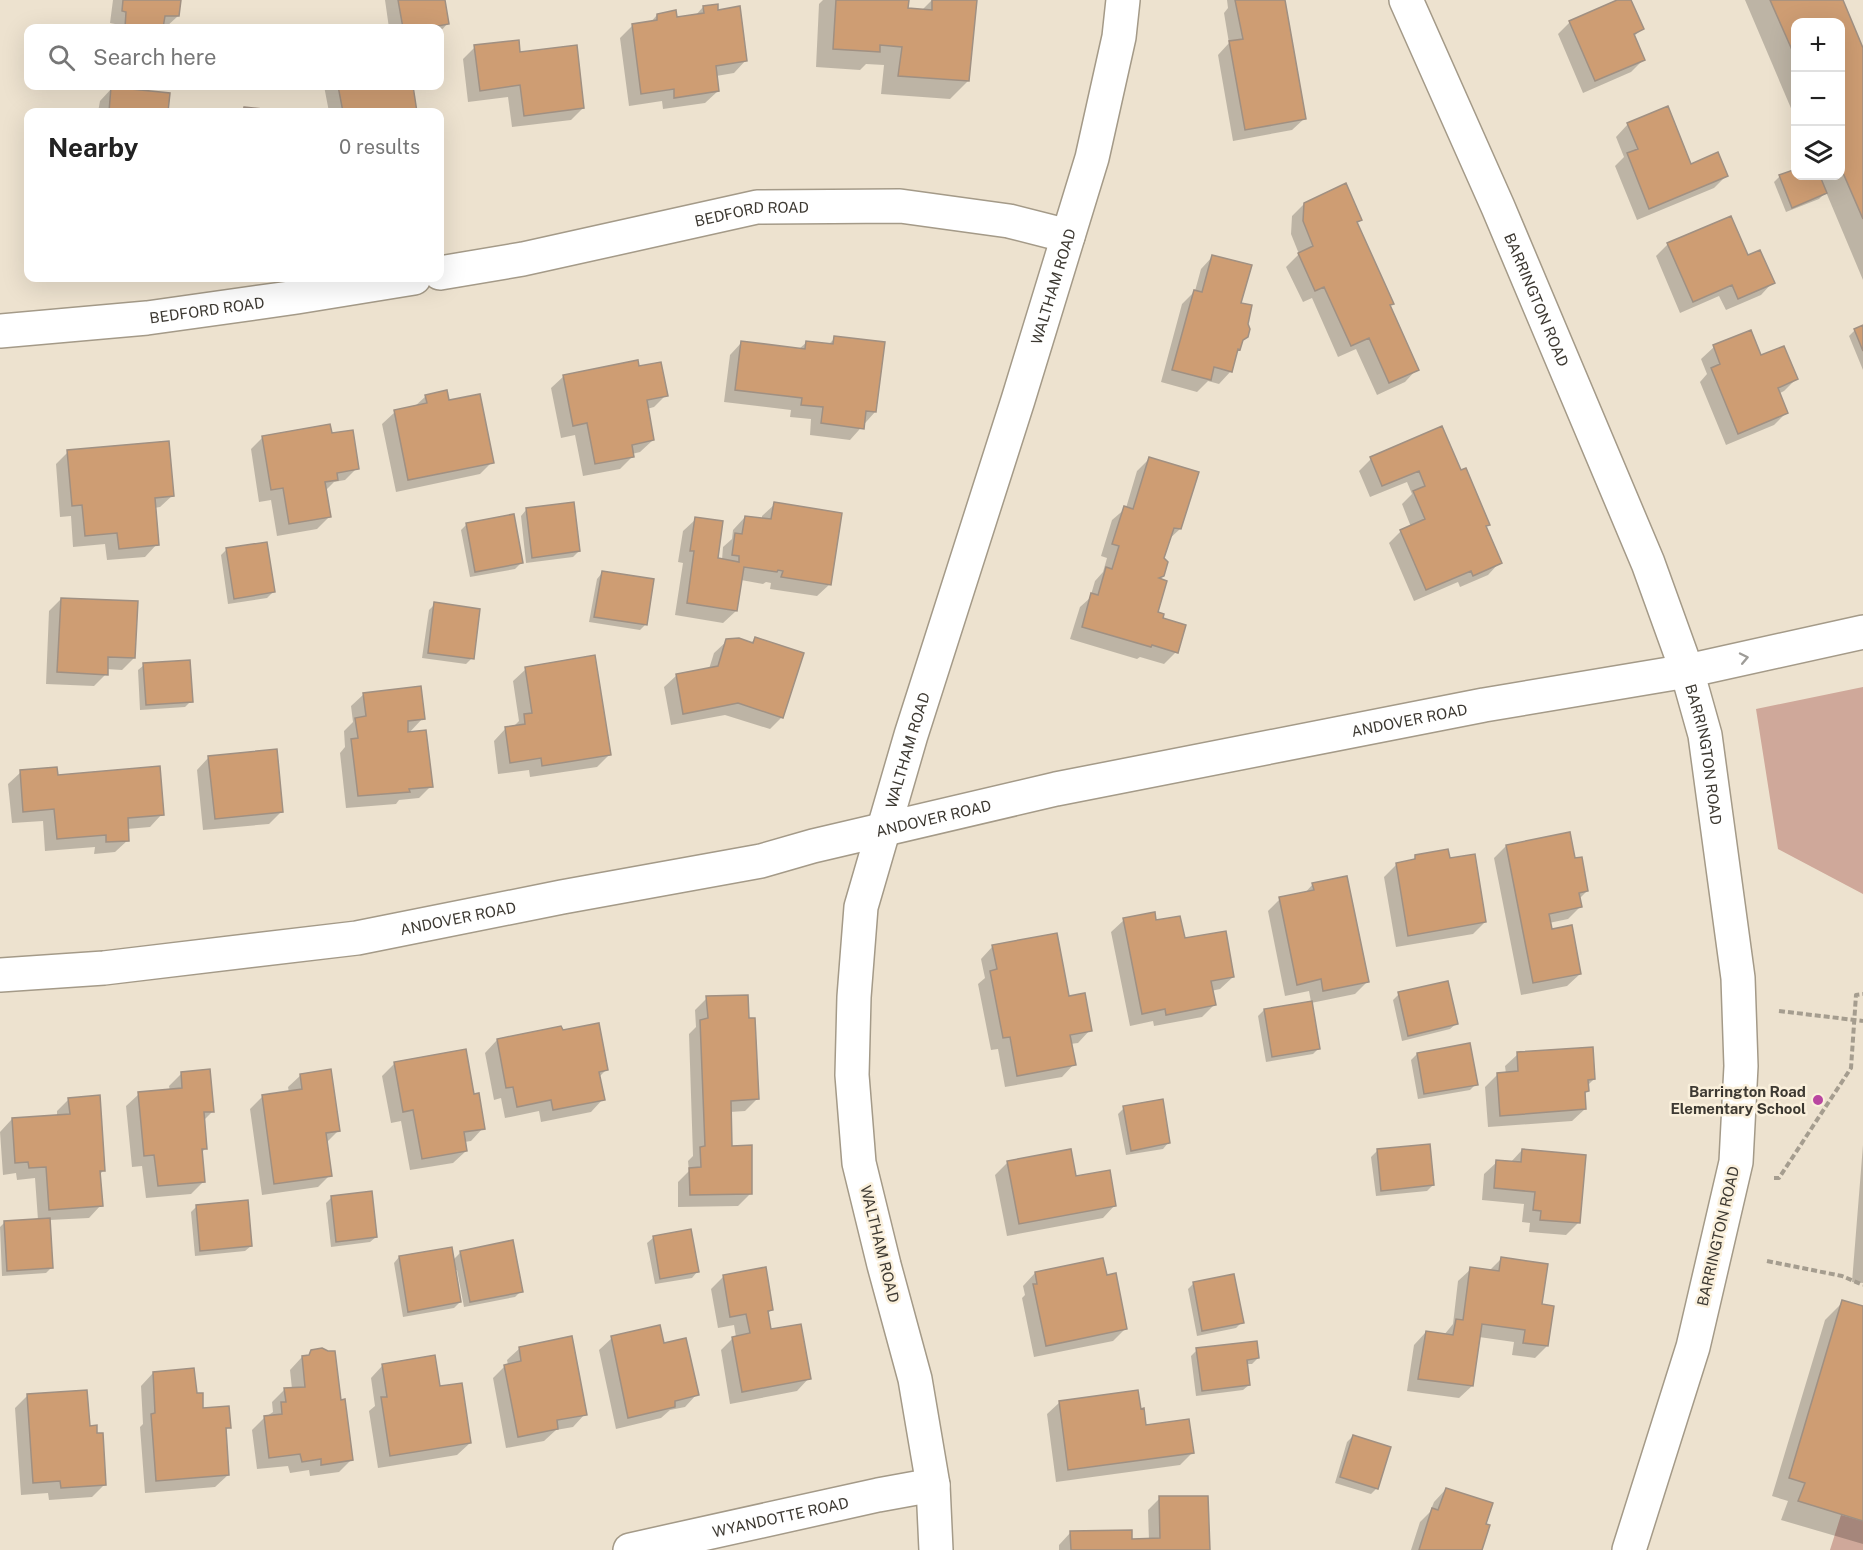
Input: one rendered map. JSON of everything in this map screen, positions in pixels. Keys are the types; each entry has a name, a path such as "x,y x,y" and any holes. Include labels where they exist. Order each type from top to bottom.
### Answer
{"street":[{"name":"WALTHAM ROAD","path":"936,1550 933,1485 915,1379 859,1163 852,1075 854,997 861,914 882,829 1092,158 1119,37 1124,0"},
{"name":"BARRINGTON ROAD","path":"1407,0 1498,207 1639,541 1687,671 1705,735 1738,978 1742,1066 1736,1162 1693,1347 1629,1550"},
{"name":"BEDFORD ROAD","path":"444,272 523,259 758,207 900,207 1009,221 1068,236"},
{"name":"BEDFORD ROAD","path":"0,331 170,315 389,282"},
{"name":"ANDOVER ROAD","path":"0,975 104,969 348,940 562,897 761,861 882,829 1056,789 1484,705 1687,671 1863,632"},
{"name":"WYANDOTTE ROAD","path":"630,1550 933,1485"}],"path":[{"path":"1772,1178 1779,1178 1851,1068 1856,995 1863,994"},
{"path":"1779,1011 1863,1021"},
{"path":"1767,1261 1842,1276 1863,1285"}],"shaded area":[{"path":"1863,687 1863,894 1778,849 1756,709"},
{"path":"1841,1515 1863,1521 1863,1550 1830,1550"}],"building":[{"path":"123,0 181,0 179,16 165,16 164,24 125,24 126,12 122,11"},
{"path":"398,0 445,0 449,24 402,24"},
{"path":"836,0 909,0 908,8 932,10 932,0 977,0 969,81 898,76 902,47 880,45 880,52 833,49"},
{"path":"1235,0 1285,0 1306,119 1245,130 1229,41 1243,39"},
{"path":"1617,0 1631,0 1644,29 1634,34 1645,60 1595,81 1569,21"},
{"path":"1770,0 1843,0 1863,48 1863,219 1845,178 1845,18 1791,18 1791,48"},
{"path":"718,4 718,10 740,6 747,61 716,66 719,91 674,98 674,89 641,94 632,24 657,20 657,14 676,10 677,17 704,13 703,6"},
{"path":"519,40 520,52 577,45 584,108 524,116 520,85 480,91 474,45"},
{"path":"111,90 170,93 168,108 109,108"},
{"path":"339,90 414,90 416,108 342,108"},
{"path":"1668,106 1691,164 1718,152 1728,176 1649,209 1627,153 1638,149 1627,123"},
{"path":"1791,171 1791,180 1822,180 1827,193 1792,208 1779,175"},
{"path":"1346,183 1362,220 1357,222 1394,304 1390,305 1419,370 1389,383 1369,338 1351,346 1324,287 1315,291 1298,253 1313,246 1303,221 1304,203"},
{"path":"1731,216 1748,255 1760,250 1775,283 1738,299 1732,285 1693,302 1667,243"},
{"path":"1212,255 1252,265 1241,303 1252,305 1248,337 1243,340 1240,350 1238,349 1232,372 1214,367 1211,380 1172,370 1194,290 1202,292"},
{"path":"1863,325 1863,351 1854,329"},
{"path":"1751,330 1761,355 1784,346 1798,379 1778,388 1788,413 1738,434 1711,368 1720,364 1713,345"},
{"path":"834,336 885,342 876,412 866,411 864,429 821,423 823,407 801,405 802,398 735,390 741,341 805,349 806,341 833,344"},
{"path":"638,360 639,366 661,362 668,396 647,400 654,440 632,445 634,457 595,464 587,423 573,426 563,375"},
{"path":"447,390 449,400 480,394 494,463 408,480 394,410 427,403 425,395"},
{"path":"330,424 332,433 353,430 359,469 337,473 338,480 325,482 331,517 289,524 283,488 271,490 262,436"},
{"path":"1442,426 1461,470 1466,468 1490,525 1486,526 1502,563 1473,576 1471,571 1426,590 1400,530 1425,519 1413,491 1425,486 1419,471 1382,486 1370,457"},
{"path":"169,441 174,496 155,498 159,545 119,549 117,533 85,536 82,505 72,506 67,450"},
{"path":"1149,457 1199,472 1181,529 1174,528 1164,558 1168,562 1164,576 1159,578 1167,581 1158,612 1164,614 1163,618 1186,625 1178,653 1082,627 1091,593 1098,595 1106,567 1112,569 1119,546 1112,544 1124,506 1133,509"},
{"path":"574,502 580,551 532,558 526,508"},
{"path":"774,502 842,513 831,585 781,577 783,571 744,567 737,611 687,603 694,551 690,551 695,517 723,521 718,558 739,562 739,556 732,555 735,533 742,534 745,516 771,519"},
{"path":"514,514 523,563 475,572 466,523"},
{"path":"267,542 275,592 234,599 226,548"},
{"path":"602,571 654,579 647,625 594,617"},
{"path":"61,598 138,601 135,658 108,657 108,675 57,672"},
{"path":"434,602 480,609 474,659 428,653"},
{"path":"755,637 804,653 783,718 738,703 683,714 676,674 718,666 726,639 739,638 753,643"},
{"path":"595,655 611,755 542,766 541,758 510,763 505,727 525,724 524,714 532,713 525,667"},
{"path":"190,660 193,702 146,705 143,663"},
{"path":"421,686 425,719 408,721 408,732 426,730 433,787 409,789 410,792 358,796 351,739 358,738 355,718 366,716 363,693"},
{"path":"277,749 283,812 215,819 208,756"},
{"path":"160,766 164,815 128,818 129,841 106,842 106,835 57,839 54,809 23,812 20,770 57,767 58,775"},
{"path":"1570,832 1575,858 1582,857 1588,891 1579,893 1582,907 1549,914 1552,929 1572,925 1581,974 1533,983 1506,845"},
{"path":"1448,849 1450,858 1475,854 1486,922 1408,936 1396,863 1415,859 1415,855"},
{"path":"1347,876 1369,982 1323,991 1321,979 1297,985 1279,897 1314,890 1312,883"},
{"path":"1155,912 1156,920 1180,916 1185,938 1226,931 1234,977 1211,981 1216,1005 1166,1015 1165,1009 1142,1014 1123,918"},
{"path":"1057,933 1069,996 1085,993 1092,1031 1070,1035 1076,1065 1017,1076 1010,1037 1003,1038 990,971 997,969 992,945"},
{"path":"1448,981 1458,1024 1408,1036 1398,992"},
{"path":"748,995 749,1018 755,1018 759,1099 731,1101 732,1146 752,1145 752,1194 690,1195 689,1168 701,1167 700,1147 705,1146 700,1020 708,1018 706,996"},
{"path":"1312,1001 1320,1049 1272,1057 1264,1009"},
{"path":"599,1023 608,1070 599,1072 605,1100 553,1110 551,1100 517,1107 513,1087 506,1088 497,1039 561,1026 563,1030"},
{"path":"1470,1043 1478,1085 1424,1094 1417,1053"},
{"path":"1593,1047 1595,1079 1588,1080 1589,1091 1585,1092 1586,1109 1500,1116 1497,1073 1518,1071 1517,1052"},
{"path":"466,1049 474,1094 479,1093 485,1129 464,1132 467,1151 422,1159 413,1110 403,1112 394,1062"},
{"path":"210,1069 214,1112 204,1112 207,1149 202,1149 205,1182 158,1186 154,1155 144,1156 138,1092 182,1088 181,1072"},
{"path":"331,1069 340,1131 326,1133 332,1176 274,1184 262,1095 302,1089 300,1074"},
{"path":"100,1095 105,1171 100,1171 103,1206 49,1210 46,1167 29,1168 28,1162 15,1163 12,1118 70,1114 68,1098"},
{"path":"1163,1099 1170,1143 1131,1151 1123,1106"},
{"path":"1430,1144 1434,1185 1381,1191 1377,1149"},
{"path":"1071,1149 1076,1176 1110,1170 1116,1206 1019,1224 1007,1161"},
{"path":"1522,1149 1586,1155 1580,1223 1540,1220 1541,1211 1533,1210 1535,1192 1494,1188 1496,1160 1521,1162"},
{"path":"372,1191 377,1237 336,1242 331,1196"},
{"path":"248,1200 252,1246 200,1251 196,1205"},
{"path":"50,1218 53,1268 7,1271 4,1221"},
{"path":"691,1229 699,1272 660,1279 653,1236"},
{"path":"513,1240 523,1292 470,1302 460,1251"},
{"path":"452,1247 461,1302 408,1312 399,1256"},
{"path":"1501,1257 1548,1264 1542,1304 1554,1306 1548,1346 1523,1343 1525,1330 1482,1324 1473,1386 1418,1379 1426,1331 1453,1335 1456,1319 1463,1320 1470,1267 1499,1271"},
{"path":"1103,1258 1107,1275 1116,1273 1127,1329 1046,1346 1033,1284 1037,1284 1035,1272"},
{"path":"766,1267 773,1310 768,1311 771,1329 801,1324 811,1379 742,1392 732,1337 750,1333 746,1314 730,1317 723,1275"},
{"path":"1234,1274 1244,1323 1202,1331 1193,1282"},
{"path":"1842,1300 1863,1306 1863,1521 1798,1501 1805,1483 1789,1478"},
{"path":"660,1325 664,1343 686,1338 699,1395 675,1401 675,1407 628,1418 611,1336"},
{"path":"572,1336 587,1415 557,1420 558,1429 518,1437 504,1365 521,1361 519,1347"},
{"path":"1257,1341 1259,1358 1247,1360 1250,1385 1202,1391 1196,1348"},
{"path":"322,1348 335,1351 341,1400 345,1399 353,1460 321,1465 321,1459 302,1462 300,1454 269,1458 264,1416 282,1414 281,1402 286,1402 284,1388 305,1387 302,1356 309,1355 311,1350"},
{"path":"435,1355 440,1386 462,1383 471,1443 390,1456 381,1397 387,1397 382,1364"},
{"path":"194,1368 197,1393 203,1393 203,1408 229,1406 231,1428 226,1428 229,1475 156,1481 151,1414 155,1413 153,1372"},
{"path":"87,1390 90,1426 97,1425 97,1433 103,1433 106,1485 61,1488 60,1481 33,1483 27,1394"},
{"path":"1138,1390 1141,1409 1144,1408 1146,1425 1189,1419 1194,1453 1068,1470 1059,1401"},
{"path":"1353,1435 1391,1447 1378,1489 1340,1477"},
{"path":"1446,1488 1493,1503 1486,1524 1490,1525 1482,1550 1419,1550 1432,1508 1438,1510"},
{"path":"1159,1496 1208,1496 1210,1550 1071,1550 1070,1531 1132,1530 1132,1539 1160,1538"}],"place":[{"name":"Barrington Road Elementary School","path":"1818,1100"}]}
